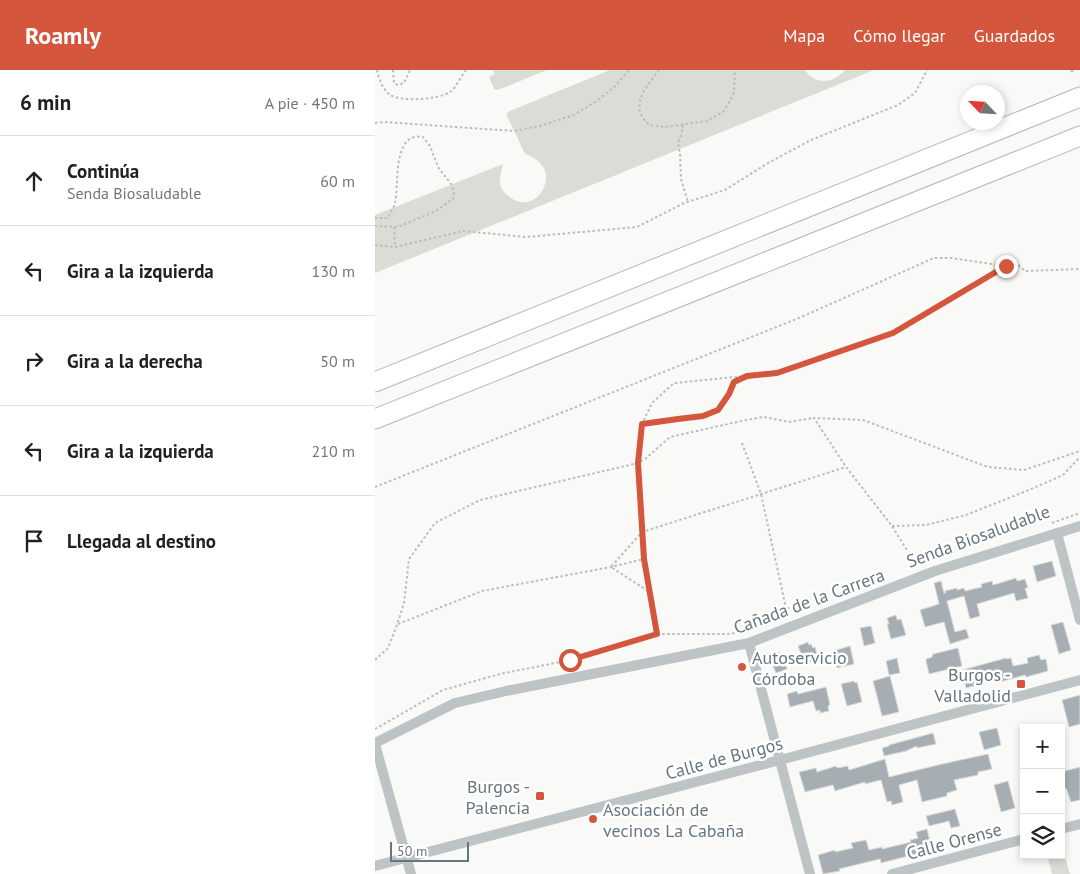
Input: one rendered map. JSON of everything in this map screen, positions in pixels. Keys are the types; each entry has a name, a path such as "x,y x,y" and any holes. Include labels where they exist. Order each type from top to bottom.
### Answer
{"highway":[{"path":"375,382 1080,97"},
{"path":"375,419 1080,136"}],"street":[{"name":"Cañada de la Carrera","path":"375,744 455,703 506,690 749,643 935,571 1080,526"},
{"path":"1057,533 1080,620"},
{"path":"749,643 810,874"},
{"name":"Calle de Burgos","path":"375,866 1080,680"},
{"path":"375,744 411,874"},
{"path":"1065,828 1080,824"},
{"name":"Calle Orense","path":"892,874 1020,840"}],"path":[{"path":"377,70 381,83 390,95 404,99 436,97 450,92 466,70"},
{"path":"393,70 394,83 399,85 403,83 410,70"},
{"path":"375,124 384,122 514,131 540,126 574,115 598,100 615,86 629,70"},
{"path":"659,70 647,86 639,108 642,116 650,125 665,127 707,121 723,112 733,92 735,70"},
{"path":"375,245 395,247 463,231 526,237 637,227 688,202 725,190 768,162 811,140 898,105 915,93 927,70"},
{"path":"683,124 678,143 681,180 688,202"},
{"path":"375,217 388,218 395,203 397,169 402,150 409,140 414,137 423,137 430,146 438,167 455,191 453,199 436,211 398,227 375,226"},
{"path":"394,227 395,247"},
{"path":"375,486 799,318 934,258 951,258 1006,266"},
{"path":"657,634 644,559 638,463 642,424 652,403 675,383 777,373 893,333 1006,266 1016,263 1025,271 1080,269"},
{"path":"642,424 703,416 718,410 729,394 734,382 747,376"},
{"path":"375,660 388,648 397,625 403,603 409,559 435,523 480,500 638,463 669,437 764,417 789,422 814,418 863,420 988,467 1024,470 1080,451"},
{"path":"814,418 846,467 892,526 908,552 913,573"},
{"path":"742,443 761,494 786,608"},
{"path":"892,526 926,525 966,515 1063,475 1080,457"},
{"path":"611,566 642,532 846,467"},
{"name":"Senda Biosaludable","path":"1045,526 1080,513"},
{"path":"397,625 482,591 644,559"},
{"path":"611,566 649,592"},
{"path":"767,625 786,608 814,609"},
{"path":"375,729 443,690 500,674 570,660 657,634 752,632"}],"shaded area":[{"path":"493,70 547,70 498,90 494,89 489,77 495,74"},
{"path":"610,70 805,70 814,79 825,81 836,78 845,70 874,70 375,273 375,215 503,164 500,182 506,194 521,202 531,201 539,196 544,188 546,178 544,169 537,160 525,154 507,113"},
{"path":"1065,857 1070,874 1052,874 1048,859 1065,859"}],"building":[{"path":"1052,561 1056,576 1037,582 1033,566"},
{"path":"1016,578 1017,581 1025,579 1028,588 1025,588 1028,598 1016,601 1014,593 977,604 980,616 970,619 964,596 947,601 955,632 966,629 969,638 950,644 944,622 925,627 920,610 939,604 934,583 941,581 944,593 946,593 945,591 957,588 957,590 964,588 965,591 982,587 981,584 992,581 993,585"},
{"path":"896,615 897,620 901,619 906,635 891,639 887,618"},
{"path":"1063,622 1071,650 1059,654 1051,625"},
{"path":"871,626 875,643 864,646 860,628"},
{"path":"808,642 813,648 815,647 818,658 805,664 798,646"},
{"path":"850,646 854,664 837,668 833,651"},
{"path":"958,648 962,666 929,674 926,659 932,657 933,654"},
{"path":"779,652 780,655 782,654 787,669 776,673 768,655"},
{"path":"1039,655 1041,660 1046,659 1048,671 1000,682 1000,679 966,688 962,670 1006,658 1011,658 1013,666 1028,663 1027,658"},
{"path":"897,658 900,673 889,675 886,661"},
{"path":"890,676 899,712 882,716 873,681"},
{"path":"854,681 855,683 857,682 862,702 847,706 841,684"},
{"path":"826,687 830,705 828,706 829,711 820,713 820,710 816,711 813,701 790,707 787,694 797,691 798,694"},
{"path":"1080,695 1080,724 1069,727 1062,700"},
{"path":"997,728 1001,745 984,750 979,732"},
{"path":"933,733 936,744 917,748 917,746 906,751 884,756 882,748"},
{"path":"988,754 992,769 978,772 978,775 954,780 957,790 947,793 947,796 922,802 917,780 899,785 903,802 892,805 891,801 887,802 881,780 865,784 865,782 835,791 833,785 805,792 799,772 816,768 817,772 836,766 837,768 848,766 849,770 885,759 889,777"},
{"path":"1080,767 1080,800 1071,802 1065,788 1065,771"},
{"path":"1008,781 1015,808 1001,812 994,785"},
{"path":"955,809 960,826 951,828 949,821 929,826 926,816"},
{"path":"927,829 932,850 881,863 880,859 823,874 818,855 835,850 835,852 853,848 851,843 866,840 869,850 882,847 882,849 911,842 910,840 918,838 916,832"}],"place":[{"name":"Autoservicio Córdoba","path":"742,667"},
{"name":"Burgos - Valladolid","path":"1021,684"},
{"name":"Burgos - Palencia","path":"540,796"},
{"name":"Asociación de vecinos La Cabaña","path":"593,819"}],"route":[{"path":"570,660 657,634 644,559 638,463 642,424 703,416 718,410 729,394 734,382 747,376 777,373 893,333 1006,266"}]}
